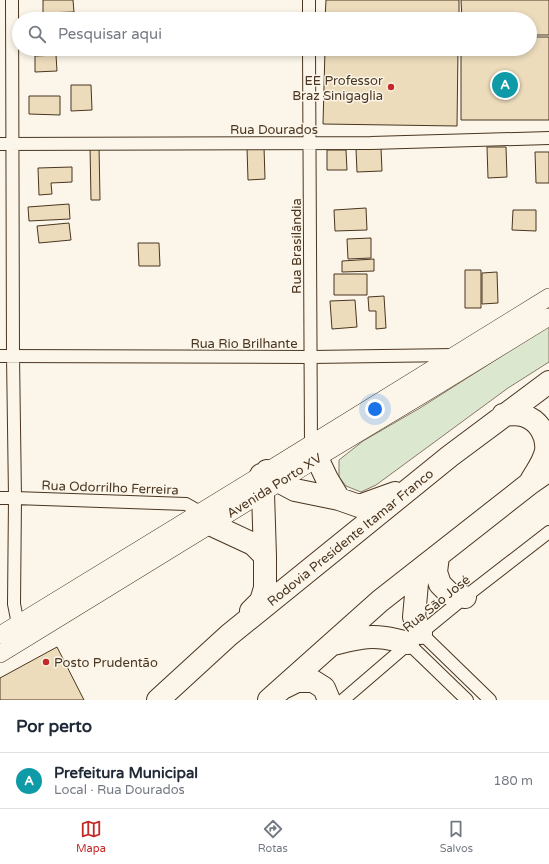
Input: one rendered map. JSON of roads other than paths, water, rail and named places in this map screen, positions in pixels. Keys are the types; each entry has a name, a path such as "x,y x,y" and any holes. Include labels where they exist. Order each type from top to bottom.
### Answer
{"highway":[{"name":"Rodovia Presidente Itamar Franco","path":"164,697 229,635 450,456 549,382"},
{"path":"504,415 524,415 534,421 541,429 545,439 546,450 543,461 529,484"},
{"path":"314,451 327,479 339,499"},
{"path":"275,694 380,601 549,470"},
{"path":"229,635 261,601 266,588 265,556 268,480 294,490 339,499 358,506 412,488"},
{"path":"206,518 253,544 265,556"},
{"path":"438,556 436,572 440,584 450,594 465,597"},
{"path":"332,644 363,638 414,638 414,617 418,572"},
{"path":"275,694 297,681 313,681 324,688 329,700"}],"street":[{"path":"12,0 15,498 14,604 22,631"},
{"path":"308,0 309,12"},
{"name":"Rua Brasilândia","path":"309,56 311,357 314,451"},
{"name":"Rua Dourados","path":"0,144 371,143 549,138"},
{"name":"Avenida Porto XV","path":"0,654 22,631 314,451 455,355 549,298"},
{"name":"Avenida Porto XV","path":"314,451 436,387 549,317"},
{"name":"Rua Rio Brilhante","path":"0,356 311,357 488,355"},
{"name":"Rua Odorrilho Ferreira","path":"0,498 186,504 206,518"},
{"name":"Rua São José","path":"343,700 414,638 549,532"},
{"name":"Avenida Porto XV","path":"0,635 22,631"},
{"path":"414,638 480,690 490,700"},
{"path":"414,638 467,700"},
{"path":"470,700 480,690"}],"place":[{"name":"Prefeitura Municipal","path":"505,85"},
{"name":"EE Professor Braz Sinigaglia","path":"391,87"},
{"name":"Posto Prudentão","path":"46,662"}]}
